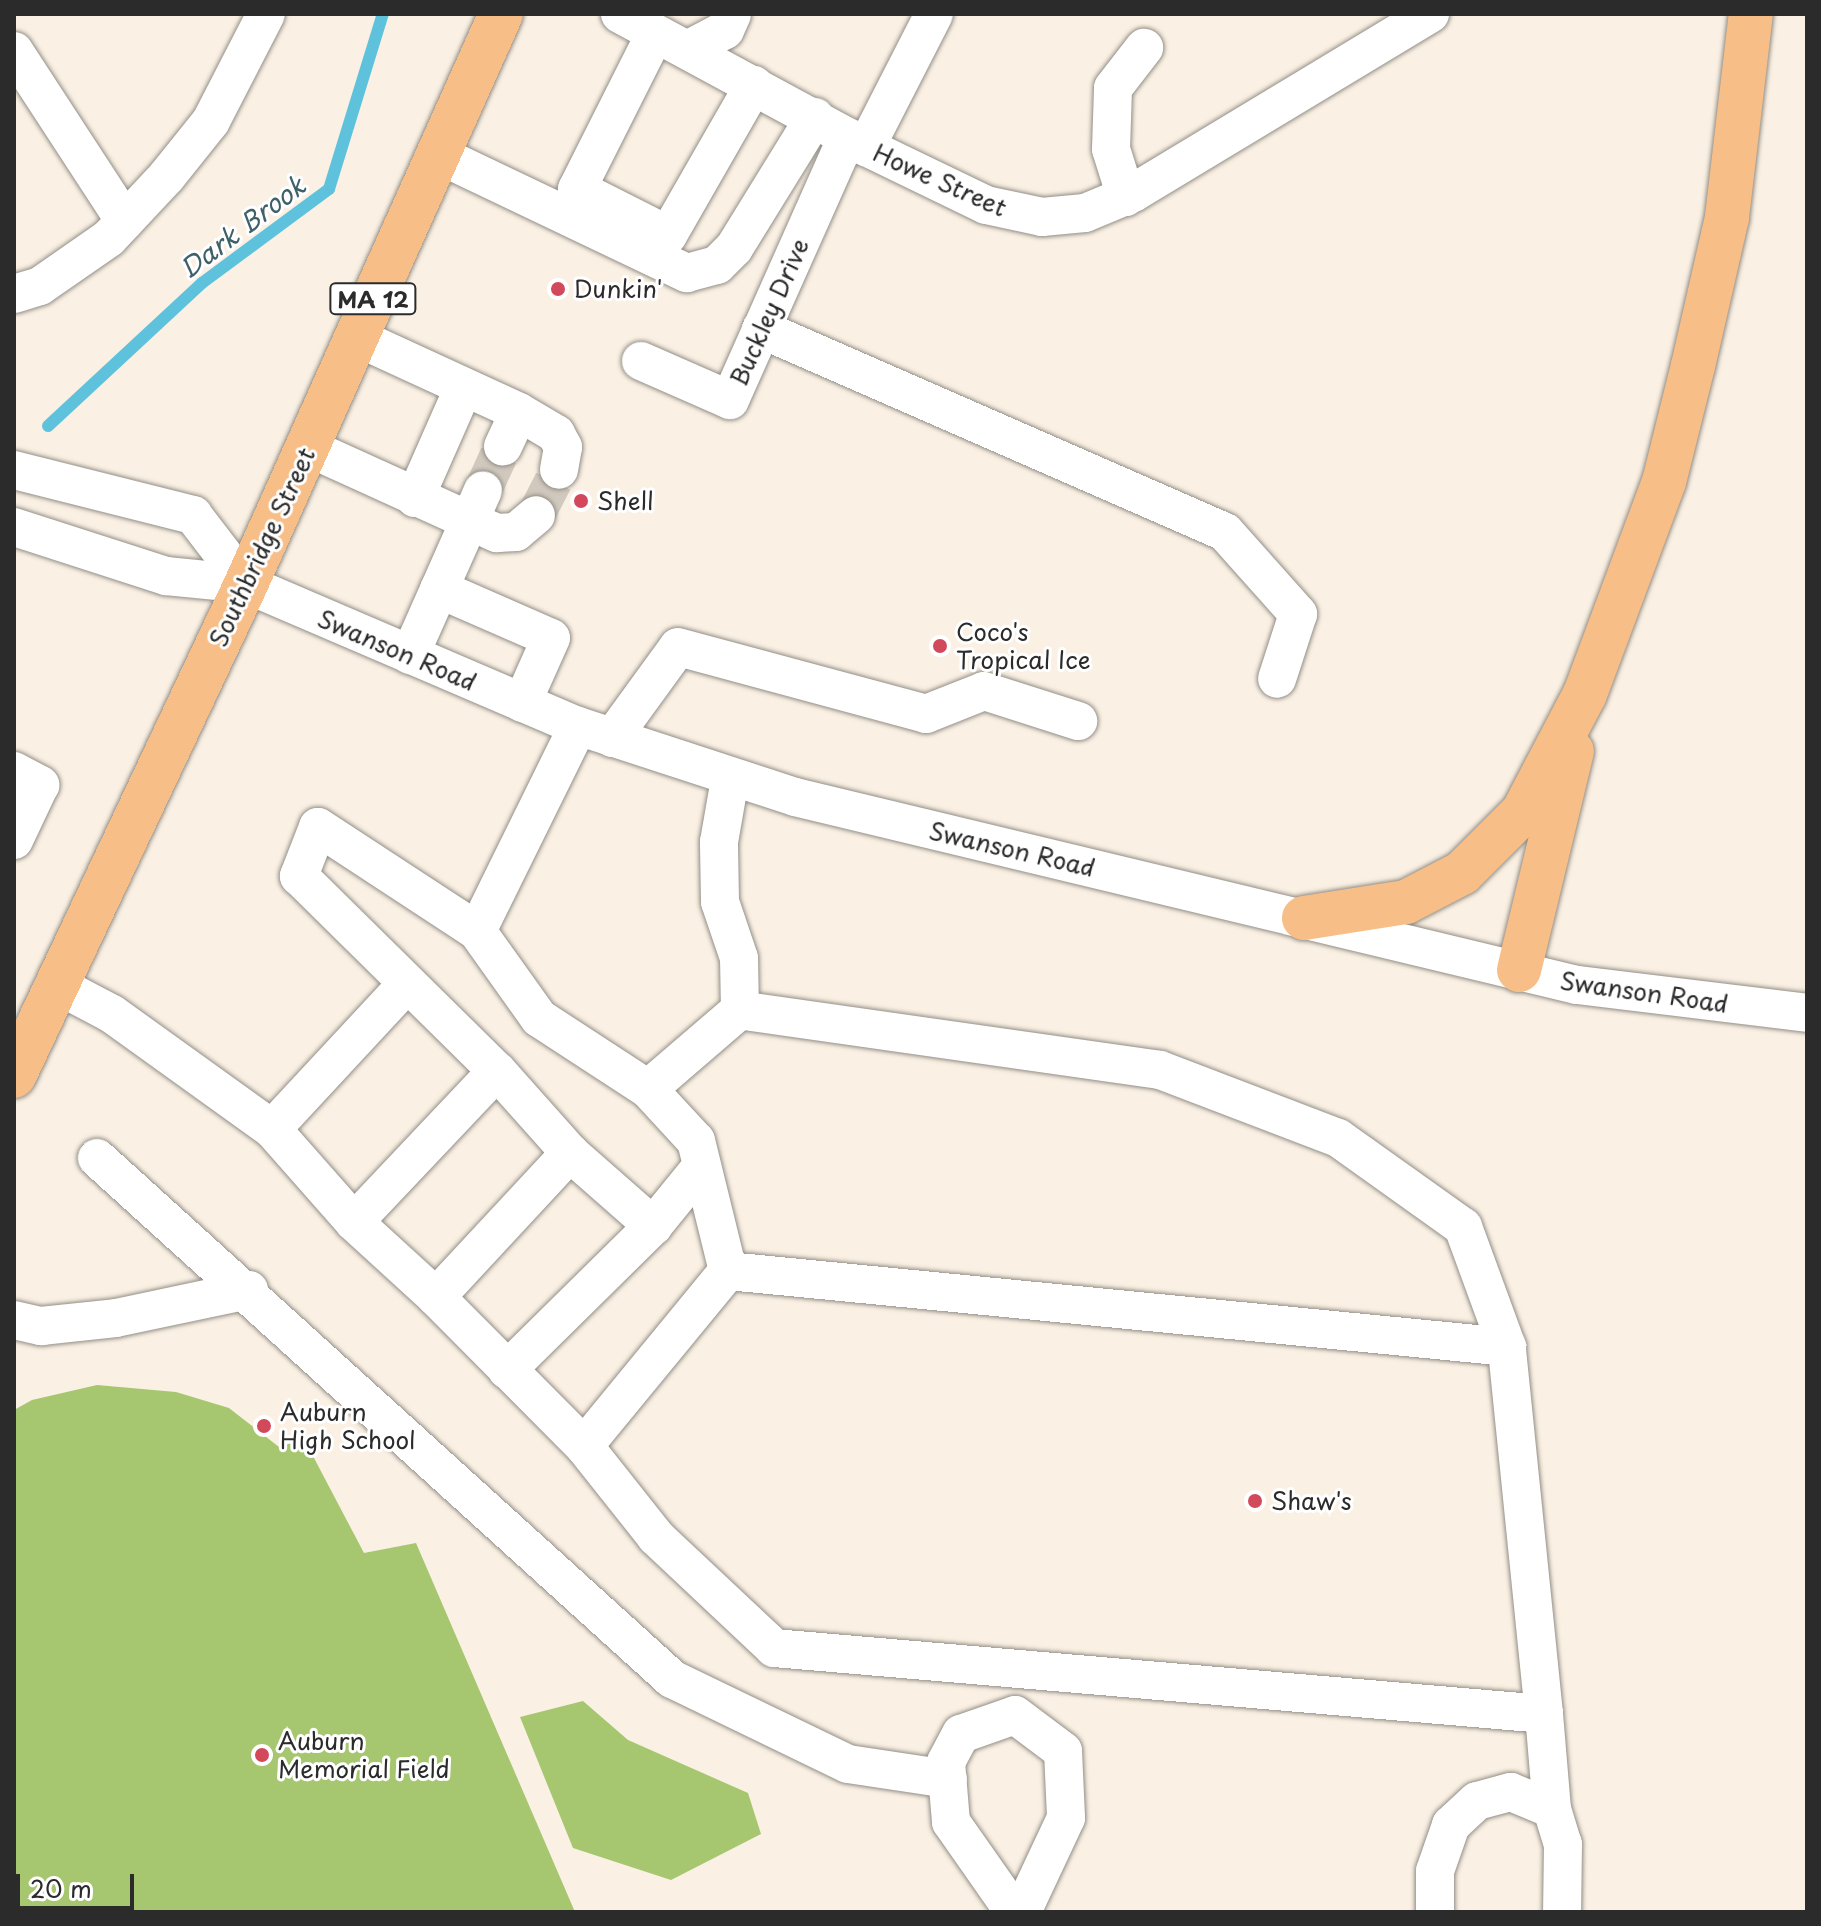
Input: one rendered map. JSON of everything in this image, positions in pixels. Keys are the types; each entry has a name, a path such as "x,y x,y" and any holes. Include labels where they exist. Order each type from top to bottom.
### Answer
{"main road":[{"name":"Southbridge Street","path":"17,1059 57,985 246,584 501,14"},
{"path":"1519,970 1585,694 1664,482 1693,366 1727,217 1751,14"},
{"path":"1304,918 1406,902 1462,873 1523,812 1585,694"}],"street":[{"path":"14,294 40,286 125,221 211,121 266,14"},
{"name":"Howe Street","path":"620,14 815,117 856,142 1006,213 1061,216 1126,197 1430,14"},
{"path":"571,202 671,42 701,14"},
{"path":"671,42 725,30 732,14"},
{"name":"Buckley Drive","path":"641,361 730,400 761,329 856,142 934,14"},
{"path":"1126,197 1111,149 1113,88 1144,48"},
{"path":"14,51 125,221"},
{"path":"662,246 754,85"},
{"path":"437,154 500,184 571,202 662,246 687,273 717,265 734,248 815,117"},
{"path":"761,329 1225,532 1298,614 1277,679"},
{"path":"356,337 464,387 511,429 556,434 563,447 559,470"},
{"path":"415,498 464,387"},
{"path":"307,447 415,498 475,506 497,533 516,532 536,515"},
{"path":"14,470 193,515 246,584"},
{"path":"410,655 475,506"},
{"path":"14,527 166,576 246,584"},
{"name":"Swanson Road","path":"246,584 522,703 730,779 1577,985 1807,1013"},
{"path":"439,589 551,638 522,703"},
{"path":"477,931 595,732 678,647 926,714 984,691 1078,721"},
{"path":"14,771 40,785 14,840"},
{"path":"730,779 719,842 720,902 739,958 740,1010"},
{"path":"653,1226 570,1153 497,1071 406,985 299,876 318,827 477,931 539,1018 648,1089 696,1141 728,1271"},
{"path":"57,985 112,1014 272,1129 354,1222 436,1297 584,1446 656,1537 774,1648 1544,1714"},
{"path":"272,1129 406,985"},
{"path":"648,1089 740,1010 1160,1070 1338,1138 1463,1227 1507,1347 1552,1809 1563,1844 1562,1912"},
{"path":"354,1222 497,1071"},
{"path":"436,1297 570,1153"},
{"path":"97,1158 249,1290 672,1679 848,1764 948,1779"},
{"path":"507,1370 653,1226 702,1166"},
{"path":"728,1271 1507,1347"},
{"path":"584,1446 728,1271"},
{"path":"14,1320 41,1326 116,1318 249,1290"},
{"path":"1014,1912 951,1822 946,1762 961,1734 1015,1715 1063,1751 1066,1818 1040,1882 1022,1912"},
{"path":"1435,1912 1435,1871 1451,1825 1477,1801 1511,1792 1552,1809"}],"green space":[{"name":"Auburn Memorial Field","path":"97,1385 176,1392 229,1408 279,1447 304,1439 364,1553 416,1543 575,1912 14,1912 14,1410 32,1400"},
{"path":"583,1701 628,1740 748,1793 761,1834 671,1880 573,1848 520,1717"}],"waterway":[{"name":"Dark Brook","path":"48,426 202,283 329,189 383,14"}],"tunnel":[{"path":"483,490 503,446"},
{"path":"536,515 559,470"}],"place":[{"name":"Dunkin'","path":"558,289"},
{"name":"Shell","path":"581,501"},
{"name":"Coco's Tropical Ice","path":"940,646"},
{"name":"Auburn High School","path":"264,1426"},
{"name":"Shaw's","path":"1255,1501"},
{"name":"Auburn Memorial Field","path":"262,1755"}]}
